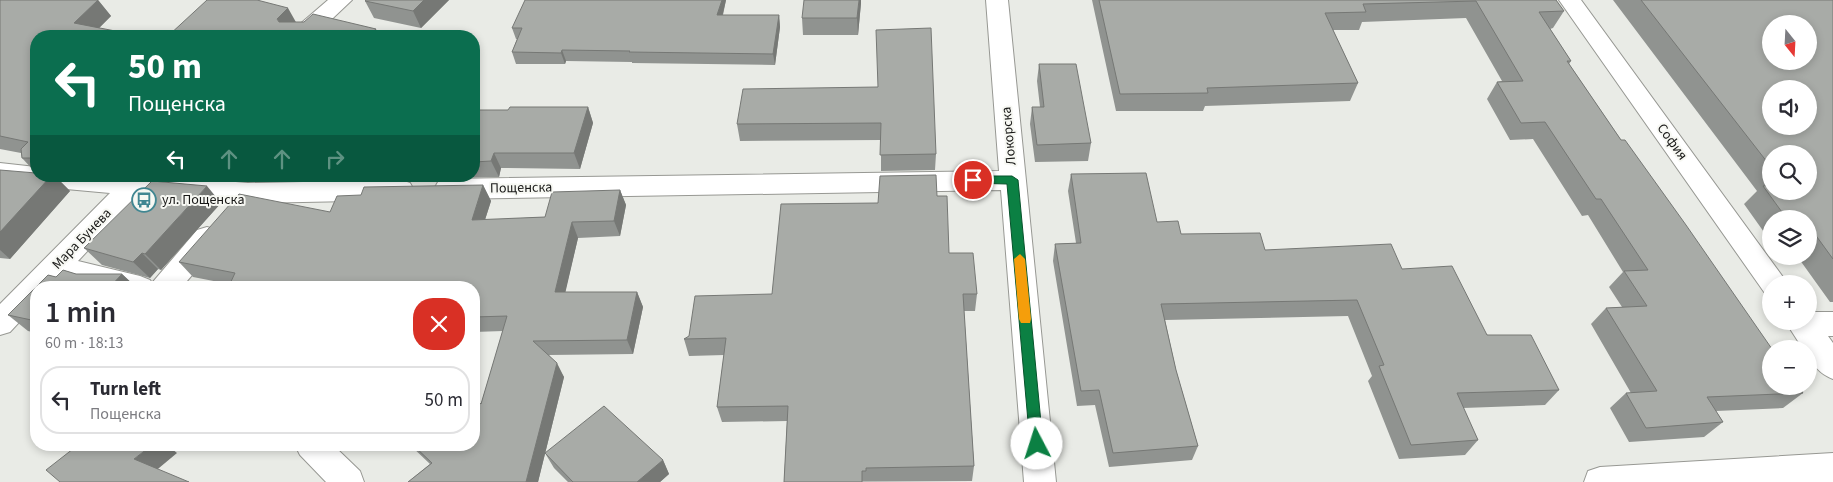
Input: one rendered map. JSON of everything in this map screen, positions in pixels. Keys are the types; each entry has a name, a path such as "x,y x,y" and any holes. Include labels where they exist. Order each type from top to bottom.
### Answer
{"street":[{"path":"307,30 341,0"},
{"name":"Локорска","path":"997,0 1040,482"},
{"name":"София","path":"1570,0 1768,275"},
{"name":"Пощенска","path":"0,173 30,176"},
{"name":"Пощенска","path":"156,182 248,193 1012,180"},
{"name":"Пощенска","path":"84,182 108,182"},
{"name":"Мара Бунева","path":"41,281 137,182"},
{"path":"169,281 248,193"},
{"path":"55,266 113,281"},
{"name":"Мара Бунева","path":"0,323 30,292"},
{"path":"1817,323 1833,324"},
{"path":"1807,330 1833,366"},
{"path":"317,451 348,482"},
{"path":"1600,482 1833,468"}],"building":[{"path":"0,0 98,0 74,23 110,30 30,30 30,158 22,158 21,149 28,142 0,136"},
{"path":"207,0 257,0 288,8 277,19 279,22 304,22 313,14 376,29 375,30 174,30"},
{"path":"366,0 424,0 413,11"},
{"path":"525,0 722,0 717,15 779,15 773,54 562,50 561,53 512,52 522,28 512,28"},
{"path":"804,0 859,0 857,18 802,18"},
{"path":"1099,0 1556,0 1564,11 1539,12 1571,61 1567,61 1621,140 1625,140 1766,340 1762,340 1762,395 1707,397 1723,422 1646,428 1626,393 1657,391 1606,308 1647,306 1624,271 1648,270 1601,199 1596,199 1545,122 1521,123 1497,82 1523,81 1476,1 1363,4 1366,12 1325,13 1358,83 1207,88 1208,93 1120,94"},
{"path":"1641,0 1833,0 1833,259 1817,237 1817,210 1780,210 1773,200 1817,200 1817,145 1762,145 1762,155"},
{"path":"931,28 936,154 880,155 881,123 737,124 743,89 878,87 876,30"},
{"path":"1039,64 1076,64 1091,143 1037,145 1032,107 1044,107"},
{"path":"510,107 588,107 574,153 494,153 491,161 480,162 480,110 508,110"},
{"path":"0,170 30,172 30,182 46,182 0,232"},
{"path":"1146,173 1157,222 1178,221 1181,234 1260,233 1265,250 1391,244 1402,269 1452,266 1487,335 1531,335 1559,390 1457,393 1478,440 1411,445 1379,366 1384,365 1357,300 1161,304 1176,370 1198,446 1113,453 1099,390 1081,391 1055,244 1081,243 1071,174"},
{"path":"936,175 937,196 947,196 949,253 973,253 977,294 963,294 974,466 866,468 866,471 862,471 862,482 784,482 788,406 717,407 726,338 684,339 689,336 695,296 772,294 781,204 878,203 880,176"},
{"path":"151,182 207,186 145,254 142,253 133,262 84,248"},
{"path":"483,185 472,220 545,217 552,192 620,190 614,221 572,222 555,292 637,292 627,340 533,341 557,363 526,482 408,482 432,463 419,451 480,451 480,403 507,316 480,317 480,281 231,281 235,273 179,262 239,194 330,212 337,196 361,195 364,187"},
{"path":"63,270 76,274 122,274 116,281 42,281 48,275 56,277"},
{"path":"30,293 30,320 8,315"},
{"path":"604,406 663,460 637,482 573,482 545,453"},
{"path":"70,451 144,451 134,459 189,482 60,482 46,470"}],"slow traffic":[{"path":"1020,259 1025,319"}],"place":[{"name":"ул. Пощенска","path":"144,200"}],"route":[{"path":"973,180 1012,180 1037,444"}]}
